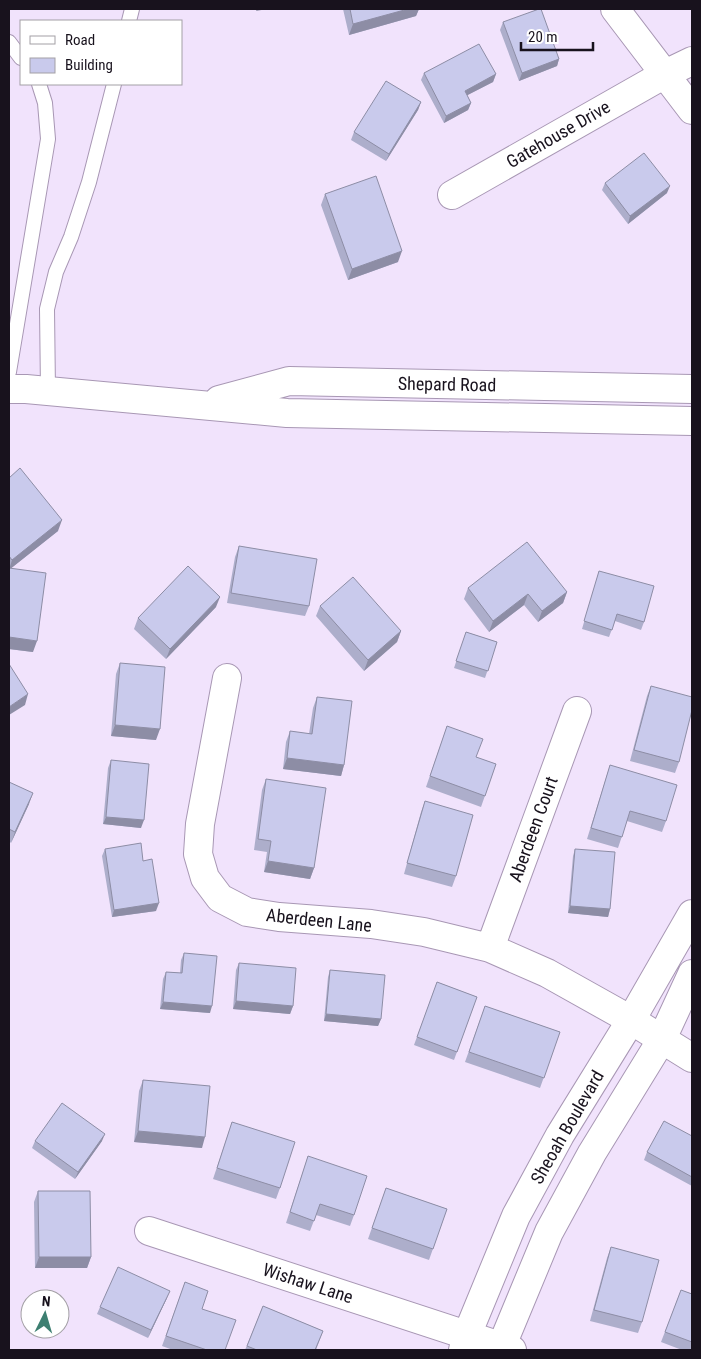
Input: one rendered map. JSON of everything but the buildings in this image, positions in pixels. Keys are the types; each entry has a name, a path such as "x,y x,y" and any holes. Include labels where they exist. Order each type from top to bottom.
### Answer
{"street":[{"path":"615,9 692,110"},
{"name":"Gatehouse Drive","path":"452,195 665,74 692,61"},
{"path":"665,74 692,93"},
{"name":"Shepard Road","path":"205,404 289,381 692,389"},
{"name":"Shepard Road","path":"9,389 205,404 287,413 692,421"},
{"name":"Aberdeen Lane","path":"227,678 200,824 198,854 205,878 220,898 247,912 279,917 371,924 424,932 490,948 547,973 631,1020 692,1058"},
{"name":"Aberdeen Court","path":"490,948 576,711"},
{"name":"Sheoah Boulevard","path":"465,1342 516,1216 560,1135 631,1020 692,914"},
{"name":"Sheoah Boulevard","path":"505,1349 549,1232 592,1153 662,1039 692,974"},
{"name":"Wishaw Lane","path":"149,1231 465,1342 505,1349"}],"lane":[{"path":"9,42 20,57"},
{"path":"9,372 48,140 45,103 39,85"},
{"path":"48,391 47,309 56,272 71,237 89,182 114,85"}]}
